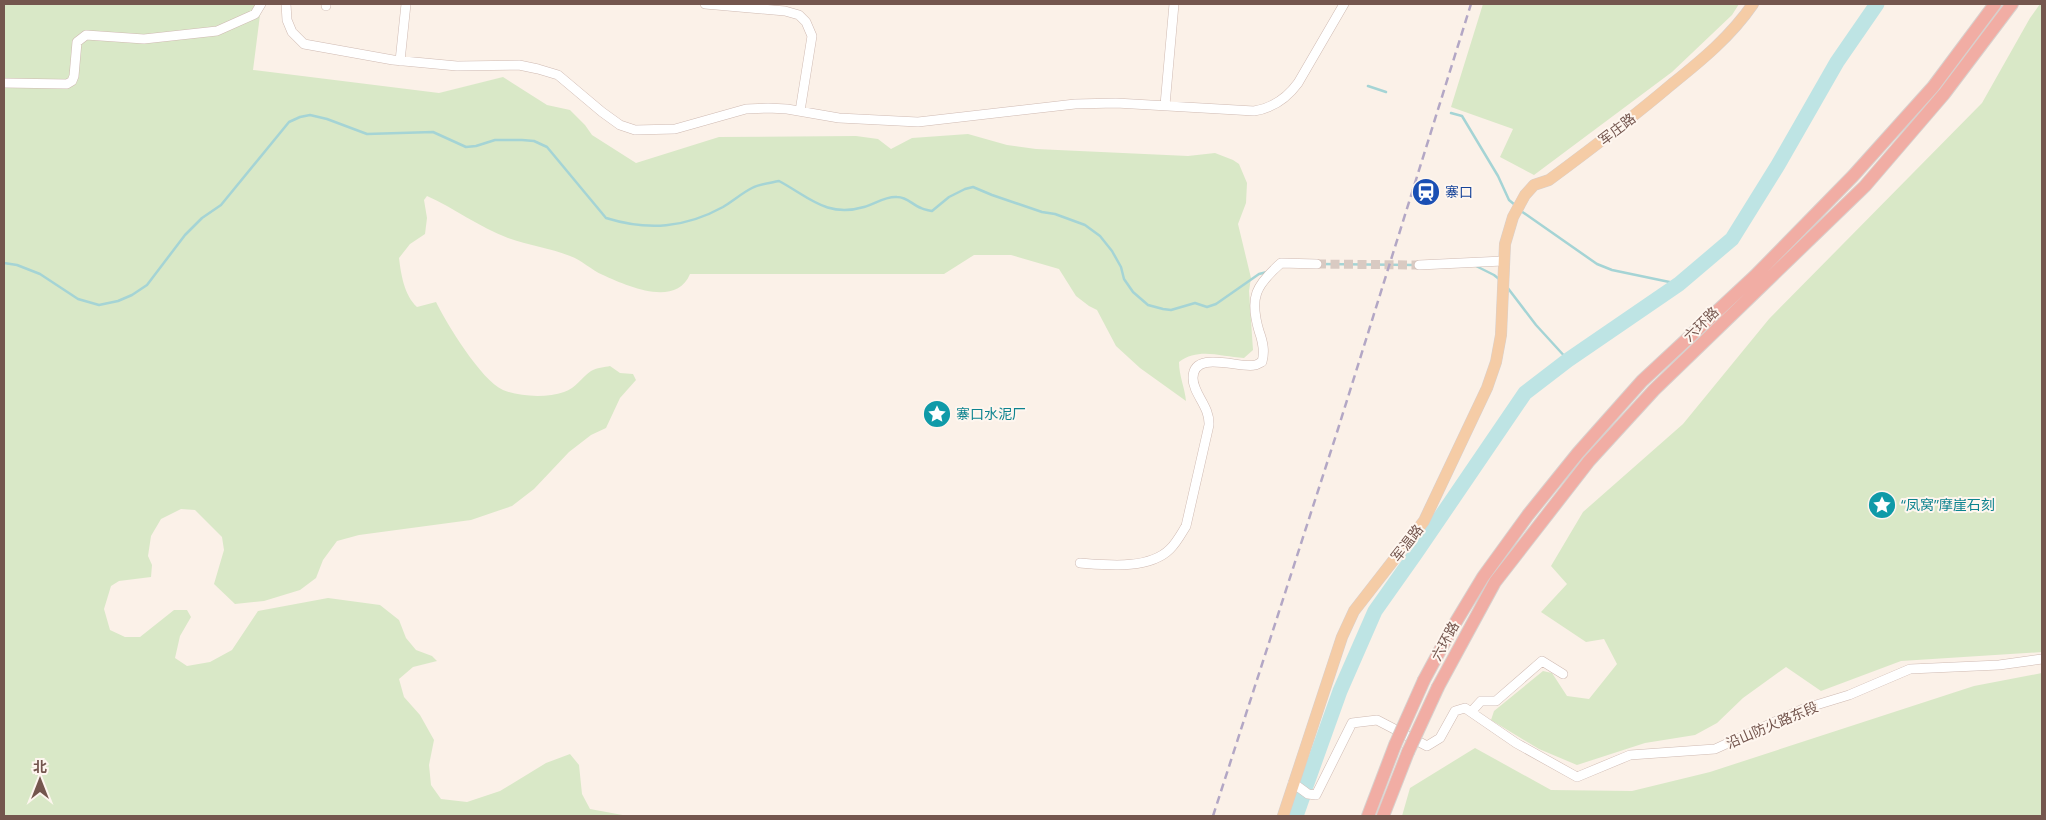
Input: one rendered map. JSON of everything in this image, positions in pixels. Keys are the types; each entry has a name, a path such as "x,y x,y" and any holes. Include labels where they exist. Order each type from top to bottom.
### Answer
{"highway":[{"name":"六环路","path":"1368,816 1395,745 1424,680 1451,630 1484,577 1528,515 1578,453 1642,382 1755,276 1853,176 1932,87 1995,4"},
{"name":"六环路","path":"1382,816 1408,752 1438,687 1495,582 1589,461 1654,390 1864,186 1944,94 2012,4"}],"main road":[{"name":"军庄路","path":"1503,262 1505,244 1513,217 1534,185 1549,180 1630,120 1720,43 1740,23 1753,4"},
{"name":"军温路","path":"1283,816 1342,637 1354,612 1424,521 1487,388 1496,362 1499,344 1503,262"}],"street":[{"path":"4,83 67,84 72,82 77,42 86,35 144,39 217,31 255,14 261,4"},
{"path":"286,4 287,20 292,32 304,44 400,61 457,66 519,65 538,69 558,75 620,125 635,130 674,129 746,109 768,108 839,118 918,122 1075,104 1264,110 1280,101 1298,83 1344,4"},
{"path":"400,61 406,4"},
{"path":"705,4 785,11 799,15 806,22 812,36 800,111"},
{"path":"1166,106 1174,4"},
{"path":"1419,265 1503,262"},
{"path":"1080,563 1116,566 1155,558 1169,550 1179,539 1186,526 1209,425 1207,409 1193,379 1194,371 1199,365 1207,362 1254,366 1262,362 1264,348 1256,319 1254,303 1257,289 1264,278 1281,263 1317,264"},
{"name":"沿山防火路东段","path":"1471,712 1516,743 1577,777 1630,755 1715,749 1803,709 1850,695 1910,668 1999,665 2042,659"},
{"path":"1293,783 1308,794 1316,795 1352,723 1377,720 1427,746 1440,738 1455,711 1465,708 1471,712 1480,701 1496,701 1542,661 1563,674"}],"green space":[{"path":"4,4 265,4 260,15 253,70 439,93 503,77 547,105 570,110 592,135 636,163 719,137 856,136 878,139 891,149 912,138 968,134 1007,145 1036,149 1188,156 1215,153 1239,164 1247,183 1246,203 1238,224 1251,278 1249,291 1253,350 1244,358 1202,354 1187,357 1179,362 1186,401 1140,368 1116,346 1097,310 1076,296 1059,269 1011,255 974,255 944,274 690,274 683,284 674,290 663,292 650,291 613,280 570,256 497,234 427,196 424,200 427,218 425,234 410,244 399,258 404,284 409,297 417,307 436,302 456,337 475,364 494,384 503,390 534,396 557,394 572,388 591,371 610,366 620,373 633,374 636,380 620,398 606,428 591,435 569,452 534,489 512,506 471,520 359,535 337,541 323,560 316,578 300,590 264,601 235,604 214,584 224,550 222,537 195,510 181,509 161,519 151,536 148,556 152,565 151,577 119,581 111,586 104,609 110,630 125,637 140,637 174,610 187,610 191,617 180,636 175,658 187,666 210,662 232,650 258,611 328,598 380,605 399,620 406,638 416,650 432,656 437,661 413,667 399,679 404,697 420,715 434,740 429,765 431,785 441,799 467,802 500,791 546,763 570,754 579,765 582,794 590,809 628,816 4,816"},
{"path":"1483,4 1739,4 1732,15 1672,72 1534,175 1500,157 1513,129 1451,107"},
{"path":"2040,4 2042,4 2042,652 1901,661 1821,691 1786,667 1743,698 1717,723 1695,735 1645,743 1577,765 1539,749 1491,720 1494,711 1543,671 1552,673 1567,696 1589,699 1617,664 1604,639 1586,642 1541,612 1567,584 1551,566 1583,512 1683,424 1769,319 1982,103 2030,18"},
{"path":"2042,673 2042,816 1402,816 1410,788 1475,748 1551,790 1632,791 1710,772 1974,686"}],"waterway":[{"path":"1306,786 1340,691 1375,611 1525,393 1568,360 1679,284 1732,239 1778,165 1837,62 1877,4"},
{"path":"1368,86 1386,92"},
{"path":"1451,113 1462,116 1498,176 1509,200 1515,205"},
{"path":"4,263 17,265 40,274 78,299 99,305 118,301 132,295 147,285 185,235 202,218 221,205 289,122 310,115 327,119 367,134 433,132 466,147 495,140 534,141 547,147 606,218 637,225 666,225 695,219 723,207 752,188 779,181 819,204 839,210 851,210 884,199 897,197 904,198 922,209 932,211 949,197 973,187 1042,212 1055,214 1085,225 1100,236 1112,251 1121,267 1124,279 1133,292 1148,305 1171,310 1195,303 1207,307 1216,304 1259,274 1267,272"},
{"path":"1521,211 1597,264 1612,270 1679,284"},
{"path":"1319,264 1416,265"},
{"path":"1476,266 1499,279"},
{"path":"1507,287 1536,325 1568,360"},
{"path":"1296,816 1303,796"}],"tunnel":[{"path":"1317,264 1419,265"}],"railway":[{"path":"1213,816 1338,429 1471,4"}],"place":[{"name":"寨口","path":"1426,192"},
{"name":"寨口水泥厂","path":"937,414"},
{"name":"“凤窝”摩崖石刻","path":"1882,505"}]}
